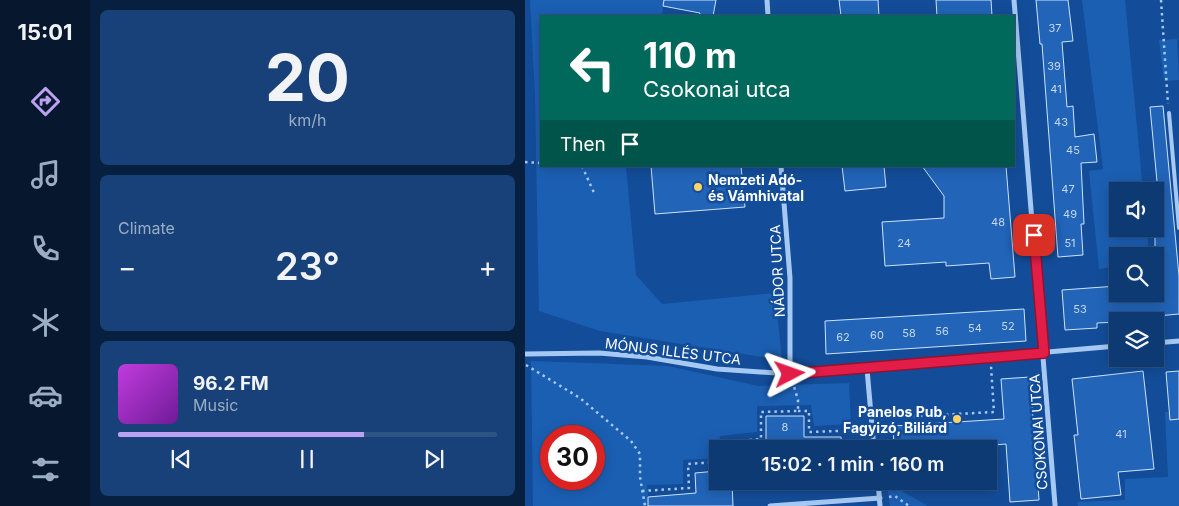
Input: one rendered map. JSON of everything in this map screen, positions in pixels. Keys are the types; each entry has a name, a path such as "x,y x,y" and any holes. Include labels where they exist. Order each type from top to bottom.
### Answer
{"street":[{"path":"767,0 768,15"},
{"name":"CSOKONAI UTCA","path":"1014,0 1055,504"},
{"name":"NÁDOR UTCA","path":"781,167 790,278 790,374"},
{"path":"1164,342 1179,341"},
{"name":"MÓNUS ILLÉS UTCA","path":"525,354 599,353 647,357 717,369 790,374 867,369 1109,347"},
{"path":"867,369 873,440"},
{"path":"879,490 880,506"},
{"path":"770,506 880,498"}],"lane":[{"path":"1169,113 1179,228"}],"path":[{"path":"1161,0 1169,113"},
{"path":"525,162 540,163"},
{"path":"582,167 595,195"},
{"path":"871,418 994,412 990,357"},
{"path":"525,364 580,398 631,441 640,454 642,491 645,506"},
{"path":"790,374 798,400 798,411"},
{"path":"749,440 761,439 761,412 809,411 809,432 872,430"},
{"path":"642,491 689,488 688,464 709,463"},
{"path":"880,498 895,496 909,506"}],"shaded area":[{"path":"530,0 664,0 662,15 540,15 540,167 626,167 636,275 662,304 775,293 782,360 600,331 539,311 535,95"},
{"path":"1082,0 1125,0 1142,182 1109,182 1109,237 1148,237 1148,247 1109,247 1109,267 1099,269 1089,171 1103,169"},
{"path":"1177,39 1179,80 1164,81 1159,40"},
{"path":"531,361 668,366 758,386 849,383 851,424 814,426 811,405 757,406 757,432 720,436 719,440 709,440 709,458 683,460 683,484 647,485 649,506 533,506"},
{"path":"1165,412 1179,412 1179,506 1078,506 1077,502 1125,500 1125,479 1168,477"},
{"path":"900,490 928,506 890,506 888,491"}],"building":[{"path":"664,0 716,0 713,15 699,15 700,13 663,6"},
{"path":"839,0 878,0 879,15 841,15"},
{"path":"936,0 991,0 992,15 937,15"},
{"path":"1036,0 1068,0 1073,41 1062,42 1067,107 1073,106 1075,137 1094,134 1097,162 1081,163 1084,224 1081,224 1083,255 1058,257 1042,44 1040,44"},
{"path":"1163,106 1179,276 1179,314 1164,315 1164,312 1109,312 1109,322 1097,323 1097,328 1065,330 1062,290 1109,287 1109,302 1164,302 1164,247 1155,247 1155,237 1164,237 1164,182 1157,182 1150,107"},
{"name":"Nemzeti Adó- és Vámhivatal","path":"651,167 741,167 745,207 655,214"},
{"path":"842,167 884,167 886,187 845,191"},
{"path":"923,167 1006,167 1015,277 991,279 989,263 946,266 946,262 885,266 882,222 944,218 944,196"},
{"path":"1024,309 1026,341 826,354 825,321"},
{"path":"1143,371 1154,469 1118,472 1121,495 1081,499 1074,435 1078,435 1072,379"},
{"path":"1179,371 1179,419 1170,420 1166,372"},
{"path":"1030,377 1039,500 1010,502 1006,444 997,445 997,440 894,440 893,426 1004,419 1001,379"},
{"path":"766,416 804,416 804,437 841,437 841,440 766,440"},
{"path":"709,472 709,490 732,490 733,506 648,506 648,497 696,493 695,473"}],"place":[{"name":"Nemzeti Adó- és Vámhivatal","path":"698,187"},
{"name":"Panelos Pub, Fagyizó, Biliárd","path":"957,419"}],"route":[{"path":"790,374 1044,353 1034,235"}]}
